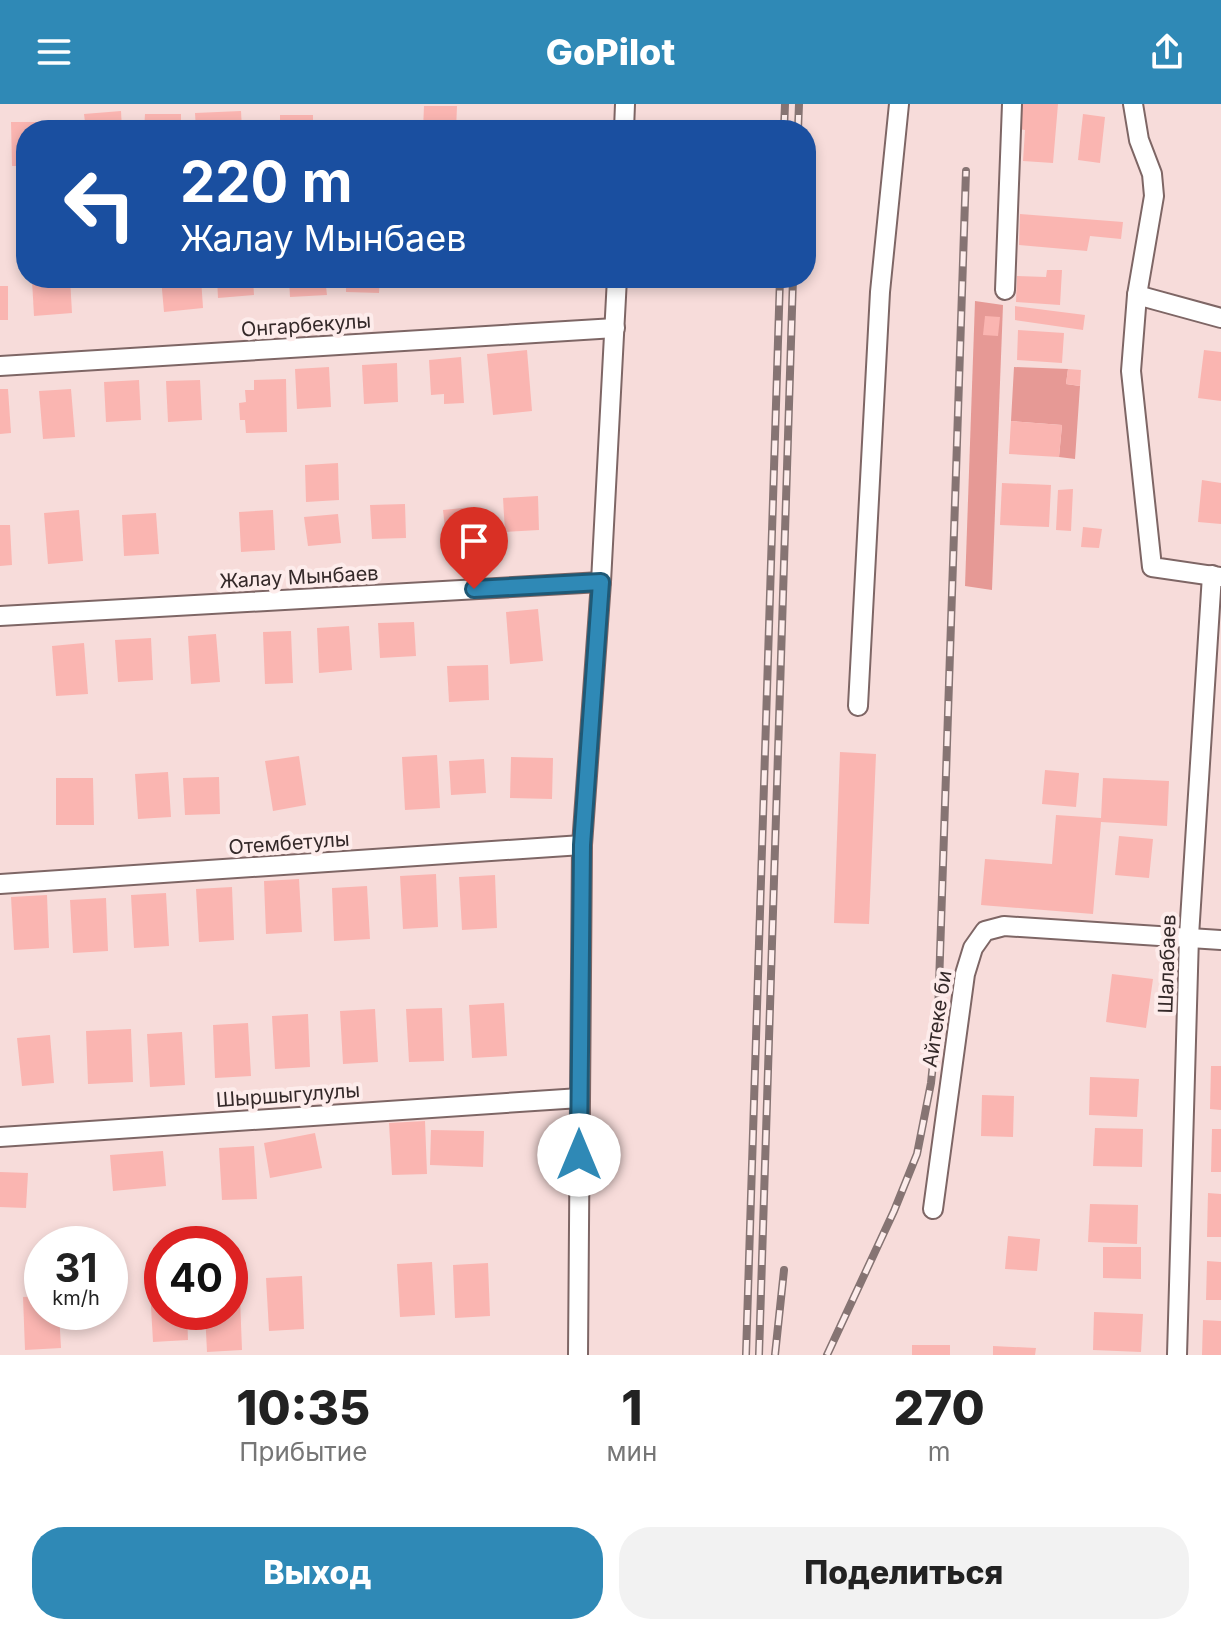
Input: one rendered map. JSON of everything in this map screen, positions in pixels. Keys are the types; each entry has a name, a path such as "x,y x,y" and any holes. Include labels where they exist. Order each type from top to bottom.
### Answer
{"street":[{"path":"858,706 880,292 899,104"},
{"path":"1005,290 1012,104"},
{"path":"1133,104 1139,140 1152,174 1154,196 1137,295 1131,371 1152,567 1216,576"},
{"path":"578,1355 582,845 601,582 617,288"},
{"path":"1137,295 1221,318"},
{"name":"Онгарбекулы","path":"0,366 615,328"},
{"name":"Шалабаев","path":"1177,1355 1189,936 1216,576"},
{"name":"Жалау Мынбаев","path":"0,616 601,582"},
{"name":"Отембетулы","path":"0,884 582,845"},
{"name":"Айтеке би","path":"933,1209 965,974 973,948 985,931 1004,926 1221,940"},
{"name":"Шыршыгулулы","path":"0,1137 580,1098"}],"shaded area":[{"path":"975,301 1003,305 992,590 965,586"},
{"path":"1014,367 1068,369 1066,384 1080,386 1075,459 1059,457 1062,425 1011,421"}],"building":[{"path":"1021,104 1058,104 1053,163 1023,161 1025,130 1019,129"},
{"path":"424,106 457,106 456,120 423,120"},
{"path":"121,111 121,120 85,120 84,114"},
{"path":"241,111 241,120 195,120 195,113"},
{"path":"145,114 181,114 181,120 145,120"},
{"path":"1083,114 1105,117 1100,163 1078,160"},
{"path":"280,115 313,115 313,120 280,120"},
{"path":"11,122 16,122 16,166 12,166"},
{"path":"1020,214 1123,222 1121,239 1090,236 1087,251 1019,245"},
{"path":"1047,270 1062,270 1060,305 1016,302 1017,276 1046,277"},
{"path":"0,286 8,286 8,320 0,320"},
{"path":"32,288 71,288 72,313 34,316"},
{"path":"162,288 202,288 203,308 164,312"},
{"path":"218,288 254,288 254,295 218,298"},
{"path":"290,288 326,288 327,295 290,297"},
{"path":"346,288 379,288 379,293 346,292"},
{"path":"1015,306 1085,315 1083,330 1015,320"},
{"path":"985,316 1000,317 998,336 983,335"},
{"path":"1018,330 1064,333 1062,363 1017,360"},
{"path":"527,350 532,411 493,415 487,354"},
{"path":"1204,350 1221,352 1221,401 1198,398"},
{"path":"461,357 464,403 444,404 444,394 431,395 429,360"},
{"path":"397,363 398,402 364,404 362,365"},
{"path":"329,367 331,407 297,409 295,369"},
{"path":"1068,369 1081,370 1080,386 1066,384"},
{"path":"286,379 287,432 246,433 245,420 240,420 239,403 246,402 245,390 254,390 254,380"},
{"path":"139,380 141,420 106,422 104,382"},
{"path":"200,380 202,420 168,422 166,381"},
{"path":"0,389 8,389 11,433 0,434"},
{"path":"71,389 75,437 43,439 39,391"},
{"path":"1011,421 1062,425 1059,457 1009,454"},
{"path":"338,463 339,500 306,502 305,465"},
{"path":"1202,480 1221,483 1221,524 1198,522"},
{"path":"1002,483 1051,485 1049,527 1000,525"},
{"path":"1073,489 1071,531 1056,530 1058,490"},
{"path":"538,496 539,530 505,532 503,498"},
{"path":"405,504 406,538 372,539 370,505"},
{"path":"472,507 475,534 446,537 443,510"},
{"path":"79,510 83,561 48,564 44,513"},
{"path":"273,510 275,550 241,552 239,512"},
{"path":"156,513 159,554 124,556 122,515"},
{"path":"338,514 341,543 308,546 304,517"},
{"path":"0,525 10,525 12,565 0,566"},
{"path":"1083,527 1102,529 1099,548 1081,547"},
{"path":"538,609 543,661 510,664 506,612"},
{"path":"414,622 416,656 380,658 378,623"},
{"path":"349,626 352,670 319,673 317,628"},
{"path":"291,631 293,683 265,684 263,632"},
{"path":"216,634 220,682 191,684 188,636"},
{"path":"151,638 153,680 118,682 115,640"},
{"path":"84,643 88,694 56,696 52,646"},
{"path":"488,665 489,700 449,702 447,666"},
{"path":"840,752 876,754 869,924 834,923"},
{"path":"437,755 440,808 405,810 402,757"},
{"path":"299,756 306,805 273,811 265,761"},
{"path":"511,757 553,758 552,799 510,798"},
{"path":"484,759 486,793 451,795 449,761"},
{"path":"1045,770 1079,773 1076,807 1042,804"},
{"path":"168,772 171,817 138,819 135,774"},
{"path":"219,777 220,814 185,815 183,778"},
{"path":"56,778 93,778 94,825 56,825"},
{"path":"1103,778 1169,781 1167,826 1101,822 1093,914 981,905 985,859 1052,864 1056,815 1101,818"},
{"path":"1119,836 1153,839 1149,878 1115,875"},
{"path":"436,874 438,927 403,929 400,876"},
{"path":"495,875 497,928 462,930 459,877"},
{"path":"299,879 302,932 266,934 264,881"},
{"path":"367,886 370,939 334,941 332,888"},
{"path":"232,887 234,940 199,942 196,889"},
{"path":"166,893 169,946 134,948 131,895"},
{"path":"47,895 49,948 14,950 11,897"},
{"path":"106,898 108,951 73,953 70,900"},
{"path":"1112,974 1153,979 1146,1028 1106,1022"},
{"path":"504,1003 507,1056 472,1058 469,1005"},
{"path":"442,1008 444,1061 409,1062 406,1009"},
{"path":"375,1009 378,1062 343,1064 340,1011"},
{"path":"308,1014 310,1067 275,1069 272,1016"},
{"path":"248,1023 251,1076 215,1078 213,1025"},
{"path":"131,1029 133,1082 88,1084 86,1031"},
{"path":"182,1032 185,1085 150,1087 147,1034"},
{"path":"50,1035 54,1083 22,1086 17,1038"},
{"path":"1211,1066 1221,1066 1221,1110 1210,1109"},
{"path":"1090,1077 1139,1079 1137,1117 1089,1115"},
{"path":"982,1095 1014,1096 1013,1137 981,1136"},
{"path":"425,1121 427,1174 392,1175 389,1123"},
{"path":"1095,1128 1143,1129 1142,1167 1093,1166"},
{"path":"1212,1129 1221,1129 1221,1172 1211,1172"},
{"path":"431,1130 484,1131 483,1167 430,1165"},
{"path":"315,1133 322,1168 270,1178 264,1143"},
{"path":"254,1146 257,1199 222,1200 219,1148"},
{"path":"163,1151 166,1186 113,1191 110,1155"},
{"path":"0,1172 28,1173 26,1208 0,1207"},
{"path":"1208,1193 1221,1194 1221,1237 1207,1237"},
{"path":"1090,1204 1138,1205 1137,1244 1088,1242"},
{"path":"1008,1236 1040,1239 1037,1271 1005,1269"},
{"path":"1103,1247 1141,1247 1141,1279 1103,1278"},
{"path":"1207,1261 1221,1262 1221,1300 1206,1300"},
{"path":"432,1262 435,1315 400,1317 397,1264"},
{"path":"488,1263 490,1316 455,1318 453,1265"},
{"path":"302,1276 304,1329 269,1331 266,1278"},
{"path":"1094,1312 1143,1314 1141,1352 1093,1350"},
{"path":"1203,1320 1221,1321 1221,1355 1202,1355"},
{"path":"24,1330 60,1330 61,1348 25,1350"},
{"path":"152,1330 188,1330 188,1340 153,1342"},
{"path":"206,1330 241,1330 242,1350 207,1352"},
{"path":"912,1345 950,1345 950,1355 912,1355"},
{"path":"993,1346 1036,1348 1035,1355 993,1355"}],"railway":[{"path":"784,120 785,104"},
{"path":"798,120 799,104"},
{"path":"827,1355 917,1154 931,1083 938,1015 966,171"},
{"path":"746,1355 780,288"},
{"path":"759,1355 793,288"},
{"path":"775,1355 784,1270"}],"route":[{"path":"474,589 601,582 582,845 579,1155"}]}
